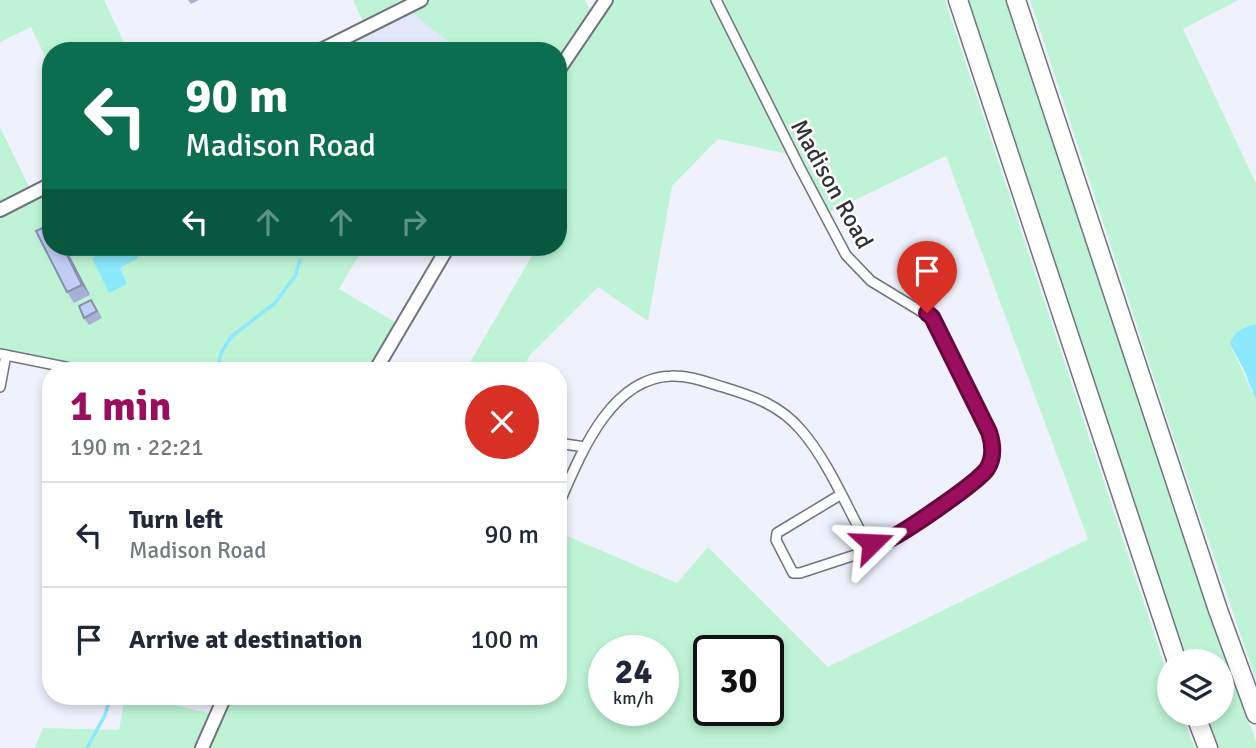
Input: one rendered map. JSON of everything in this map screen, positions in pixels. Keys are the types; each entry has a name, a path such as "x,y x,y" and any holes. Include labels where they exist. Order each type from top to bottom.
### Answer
{"highway":[{"path":"958,0 1173,649"},
{"path":"1016,0 1214,597 1256,714"},
{"path":"1200,726 1208,748"}],"street":[{"path":"337,42 421,0"},
{"path":"567,58 606,0"},
{"name":"Madison Road","path":"716,0 846,254 871,281 932,317 989,432 992,452 990,462 981,476 909,528 855,555 793,573 776,540 777,533 840,495"},
{"path":"0,209 42,188"},
{"path":"380,362 443,256"},
{"path":"0,387 3,354 42,362"},
{"path":"567,486 585,447 617,401 633,388 657,378 693,378 756,397 778,408 802,430 816,449 866,540 872,543 883,542"},
{"path":"567,444 585,447"},
{"path":"202,748 221,705"}],"shaded area":[{"path":"406,8 449,42 337,42"}],"green space":[{"path":"0,0 104,0 124,42 42,42 42,50 31,27 0,42"},
{"path":"353,0 585,0 594,17 606,0 945,0 1159,649 1157,649 1157,726 1186,726 1195,748 35,748 43,728 119,730 124,705 174,705 217,715 221,705 567,705 567,536 677,583 708,547 828,667 1088,539 946,156 824,215 793,155 718,139 672,186 648,321 598,287 529,356 527,362 470,362 532,256 567,256 567,42 449,42 406,8 366,28"},
{"path":"967,0 1008,0 1222,649 1182,649"},
{"path":"1030,0 1238,0 1183,29 1256,183 1256,324 1240,330 1230,344 1256,400 1256,680 1181,460"},
{"path":"0,127 32,193 42,188 42,256 359,256 339,289 402,326 382,359 388,362 42,362 0,354"},
{"path":"1234,682 1256,741 1256,748 1217,748 1209,726 1234,726"}],"water":[{"path":"92,258 138,258 120,268 127,284 109,293"},
{"path":"1256,324 1256,400 1230,344 1240,330"}],"building":[{"path":"42,228 42,243 36,231"},
{"path":"49,256 68,256 82,285 67,292"},
{"path":"91,300 97,311 84,318 79,306"}],"waterway":[{"path":"219,362 232,336 275,303 295,276 300,260"},
{"path":"87,748 108,705"}],"route":[{"path":"872,543 883,542 909,528 981,476 990,462 992,443 989,432 932,317 927,313"}]}
